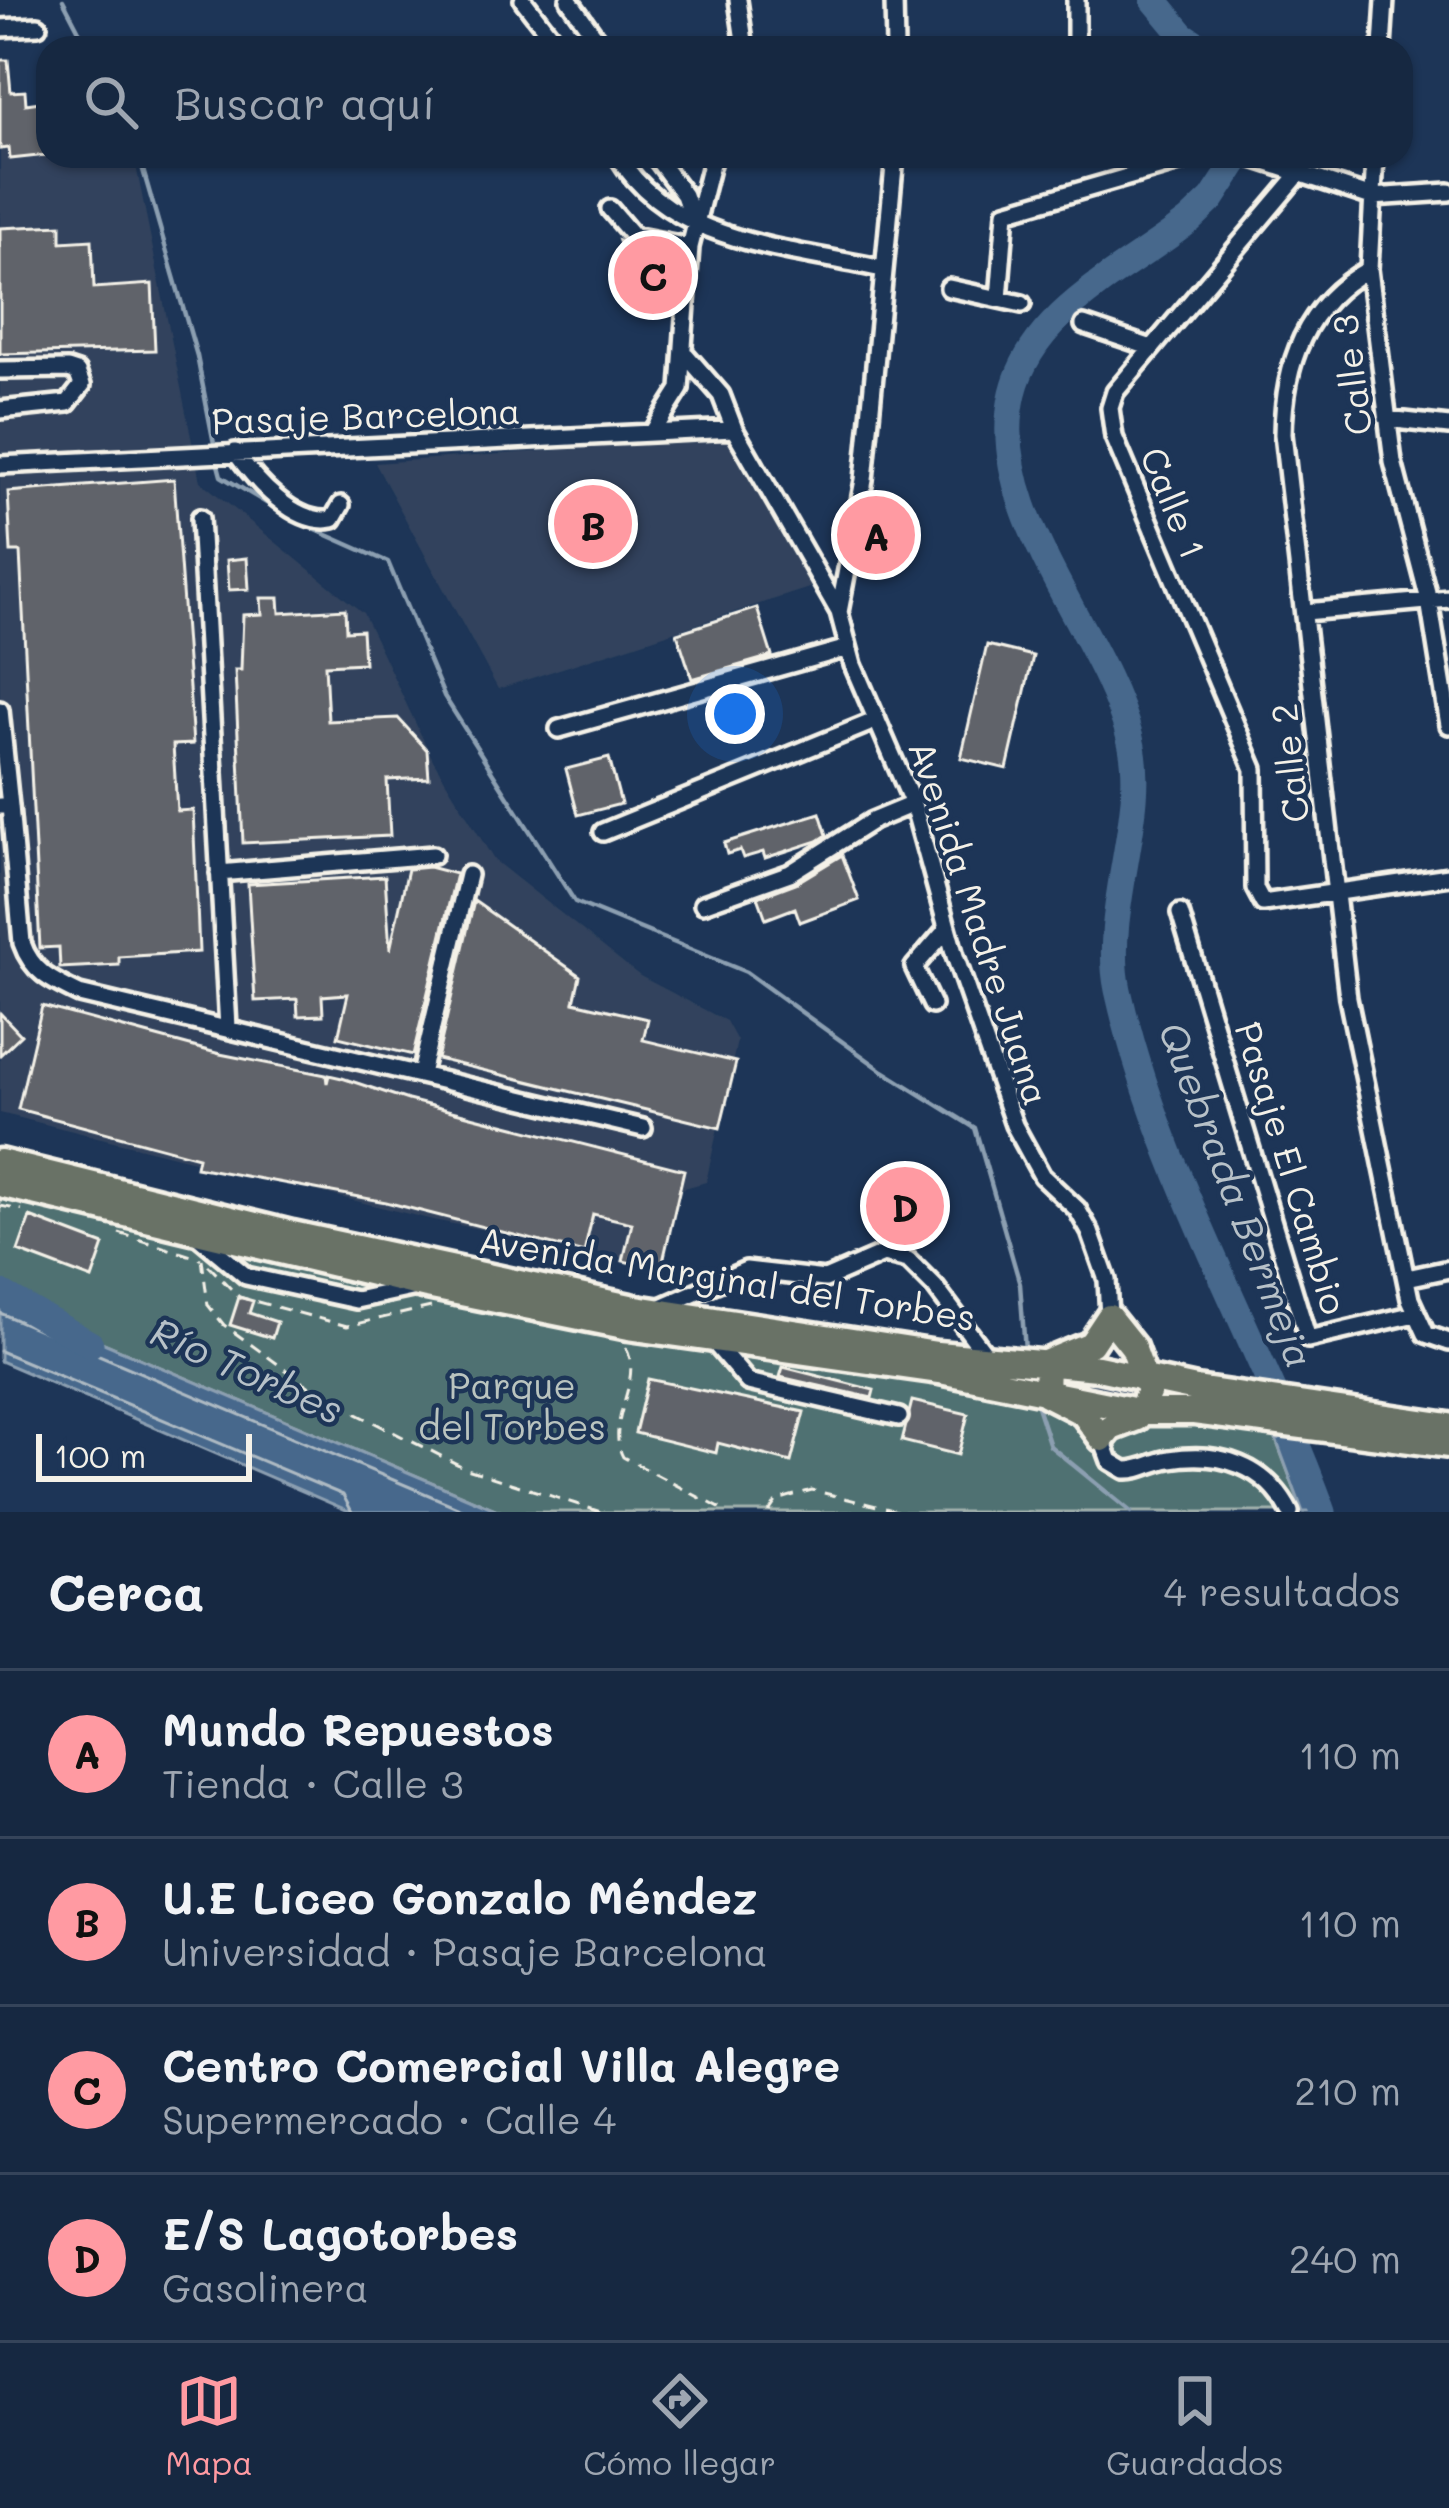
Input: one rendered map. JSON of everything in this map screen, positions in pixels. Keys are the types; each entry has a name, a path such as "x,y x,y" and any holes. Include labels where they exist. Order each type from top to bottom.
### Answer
{"highway":[{"name":"Avenida Marginal del Torbes","path":"0,1162 381,1255 652,1311 1144,1376 1242,1407 1335,1420 1446,1427"},
{"name":"Avenida Marginal del Torbes","path":"0,1184 185,1226 431,1296 940,1371 1143,1412 1242,1407"},
{"path":"1109,1317 1133,1348 1149,1391 1143,1412 1133,1422 1111,1428 1102,1438 1083,1413 1046,1394 1047,1362 1090,1344 1109,1317"}],"street":[{"path":"523,0 551,36"},
{"path":"569,0 594,36"},
{"path":"738,0 744,36"},
{"path":"895,0 895,36"},
{"path":"1076,0 1076,36"},
{"path":"1382,36 1384,0"},
{"path":"0,28 38,26"},
{"path":"625,168 633,182 676,218 882,269"},
{"path":"665,168 684,195 694,224"},
{"path":"654,430 680,389 690,248 710,168"},
{"path":"839,612 864,480 894,168"},
{"path":"999,299 1006,212 1158,168"},
{"path":"1281,168 1372,196 1449,191"},
{"name":"Calle 3","path":"1374,168 1369,268 1388,418 1404,517 1429,600 1449,725"},
{"name":"Calle 1","path":"1298,175 1149,347 1115,392 1110,408 1114,437 1254,769 1255,888 1263,903 1333,892"},
{"path":"610,209 633,236 690,248"},
{"name":"Calle 2","path":"1369,268 1342,284 1315,312 1284,387 1282,434 1333,892 1372,1133 1415,1314"},
{"path":"949,289 1022,304"},
{"path":"1084,325 1149,347"},
{"name":"Avenida Madre Juana","path":"686,355 722,395 734,429 839,612 848,648 913,805 947,929 1019,1139 1042,1176 1077,1209 1100,1256 1109,1317"},
{"path":"0,370 57,367 77,372 82,385 68,403 0,410"},
{"path":"1388,418 1449,426"},
{"name":"Pasaje Barcelona","path":"0,465 734,429"},
{"path":"236,452 267,489 307,518 332,519 341,506"},
{"path":"200,518 228,1028"},
{"path":"1305,612 1449,598"},
{"path":"559,729 848,648"},
{"path":"0,710 19,927 28,959 46,979 79,994 643,1128"},
{"path":"603,832 877,720"},
{"path":"703,904 790,873 872,821 913,805"},
{"path":"220,873 433,855"},
{"path":"421,1074 468,875"},
{"path":"1333,892 1449,876"},
{"name":"Pasaje El Cambio","path":"1180,913 1308,1339 1415,1314"},
{"path":"932,1005 914,967 947,929"},
{"path":"652,1311 746,1270 825,1279 883,1254 908,1260 922,1273 972,1329 988,1359"},
{"path":"1407,1278 1449,1270"},
{"path":"1415,1314 1426,1334 1449,1342"},
{"path":"712,1340 748,1382 899,1417"},
{"path":"1102,1438 1110,1461 1123,1470 1175,1458 1238,1463 1271,1484 1290,1512"}],"path":[{"path":"0,1205 39,1214"},
{"path":"119,1234 202,1259 239,1297 347,1326 431,1296"},
{"path":"202,1259 208,1305 224,1324 325,1398 467,1468 601,1512"},
{"path":"624,1343 633,1362 617,1437 623,1456 728,1512"},
{"path":"769,1512 777,1500 812,1490 902,1512"}],"shaded area":[{"path":"36,141 36,168 136,168 200,481 363,613 433,760 494,860 640,976 726,1021 737,1041 706,1182 681,1189 661,1265 433,1220 0,1113 0,143"},
{"path":"728,438 815,586 498,689 375,463"}],"green space":[{"name":"Parque del Torbes","path":"0,1184 427,1286 1285,1425 1290,1441 1276,1440 1303,1512 502,1512 0,1299"}],"water":[{"path":"0,1299 502,1512 351,1512 0,1361"},
{"path":"1276,1439 1306,1442 1332,1512 1303,1512"}],"building":[{"path":"0,60 8,60 11,92 25,91 26,104 36,103 36,156 10,159 9,148 0,149"},
{"path":"61,225 61,242 92,240 94,288 152,284 155,350 0,354 0,228"},
{"path":"619,241 676,261 674,289 638,292"},
{"path":"174,479 193,744 173,745 177,811 193,810 199,952 119,957 119,965 60,968 59,947 40,948 20,552 11,552 8,492"},
{"path":"247,558 249,589 229,590 227,560"},
{"path":"261,598 279,598 280,613 345,609 346,631 362,630 364,663 325,665 328,721 398,718 427,750 429,778 387,780 390,836 243,843 235,670 241,670 243,615 262,614"},
{"path":"757,608 772,656 692,679 677,633"},
{"path":"987,645 1033,656 1007,769 961,758"},
{"path":"609,758 621,804 578,815 566,769"},
{"path":"820,813 827,835 818,841 765,858 763,852 743,858 740,850 727,854 724,843"},
{"path":"842,855 859,900 800,922 795,908 766,919 758,897 796,883"},
{"path":"429,867 456,874 413,1055 338,1037 348,994 322,996 323,1015 298,1016 297,999 255,1001 248,884 385,876 390,950 408,869"},
{"path":"474,901 580,976 574,1002 648,1019 643,1040 736,1062 720,1128 437,1059"},
{"path":"42,1006 220,1054 326,1075 327,1083 329,1075 342,1078 408,1100 684,1170 661,1270 623,1261 632,1223 593,1214 584,1253 386,1202 196,1167 198,1157 18,1109"},
{"path":"0,1013 21,1035 0,1055"},
{"path":"30,1217 104,1245 92,1279 18,1251"},
{"path":"239,1297 253,1301 249,1313 277,1322 272,1338 230,1325"},
{"path":"783,1367 874,1390 872,1398 780,1377"},
{"path":"648,1379 804,1412 791,1462 718,1443 716,1453 635,1433"},
{"path":"912,1401 968,1414 958,1455 902,1441"}],"waterway":[{"path":"63,0 82,36"},
{"name":"Quebrada Bermeja","path":"1154,0 1185,36"},
{"path":"142,168 197,356 215,449"},
{"path":"1232,168 1212,199 1190,220 1085,294 1040,338 1013,393 1009,437 1015,481 1030,525 1096,654 1130,738 1134,797 1114,959 1136,1058 1184,1190 1323,1512"},
{"path":"217,461 221,476 298,522 388,562 444,696 575,902 746,972 883,1071 975,1128 1020,1284 1025,1350"},
{"name":"Río Torbes","path":"0,1293 90,1344"},
{"path":"1034,1397 1050,1446 1131,1512"}],"place":[{"name":"Centro Comercial Villa Alegre","path":"653,275"},
{"name":"U.E Liceo Gonzalo Méndez","path":"593,524"},
{"name":"Mundo Repuestos","path":"876,535"},
{"name":"E/S Lagotorbes","path":"905,1206"}]}
